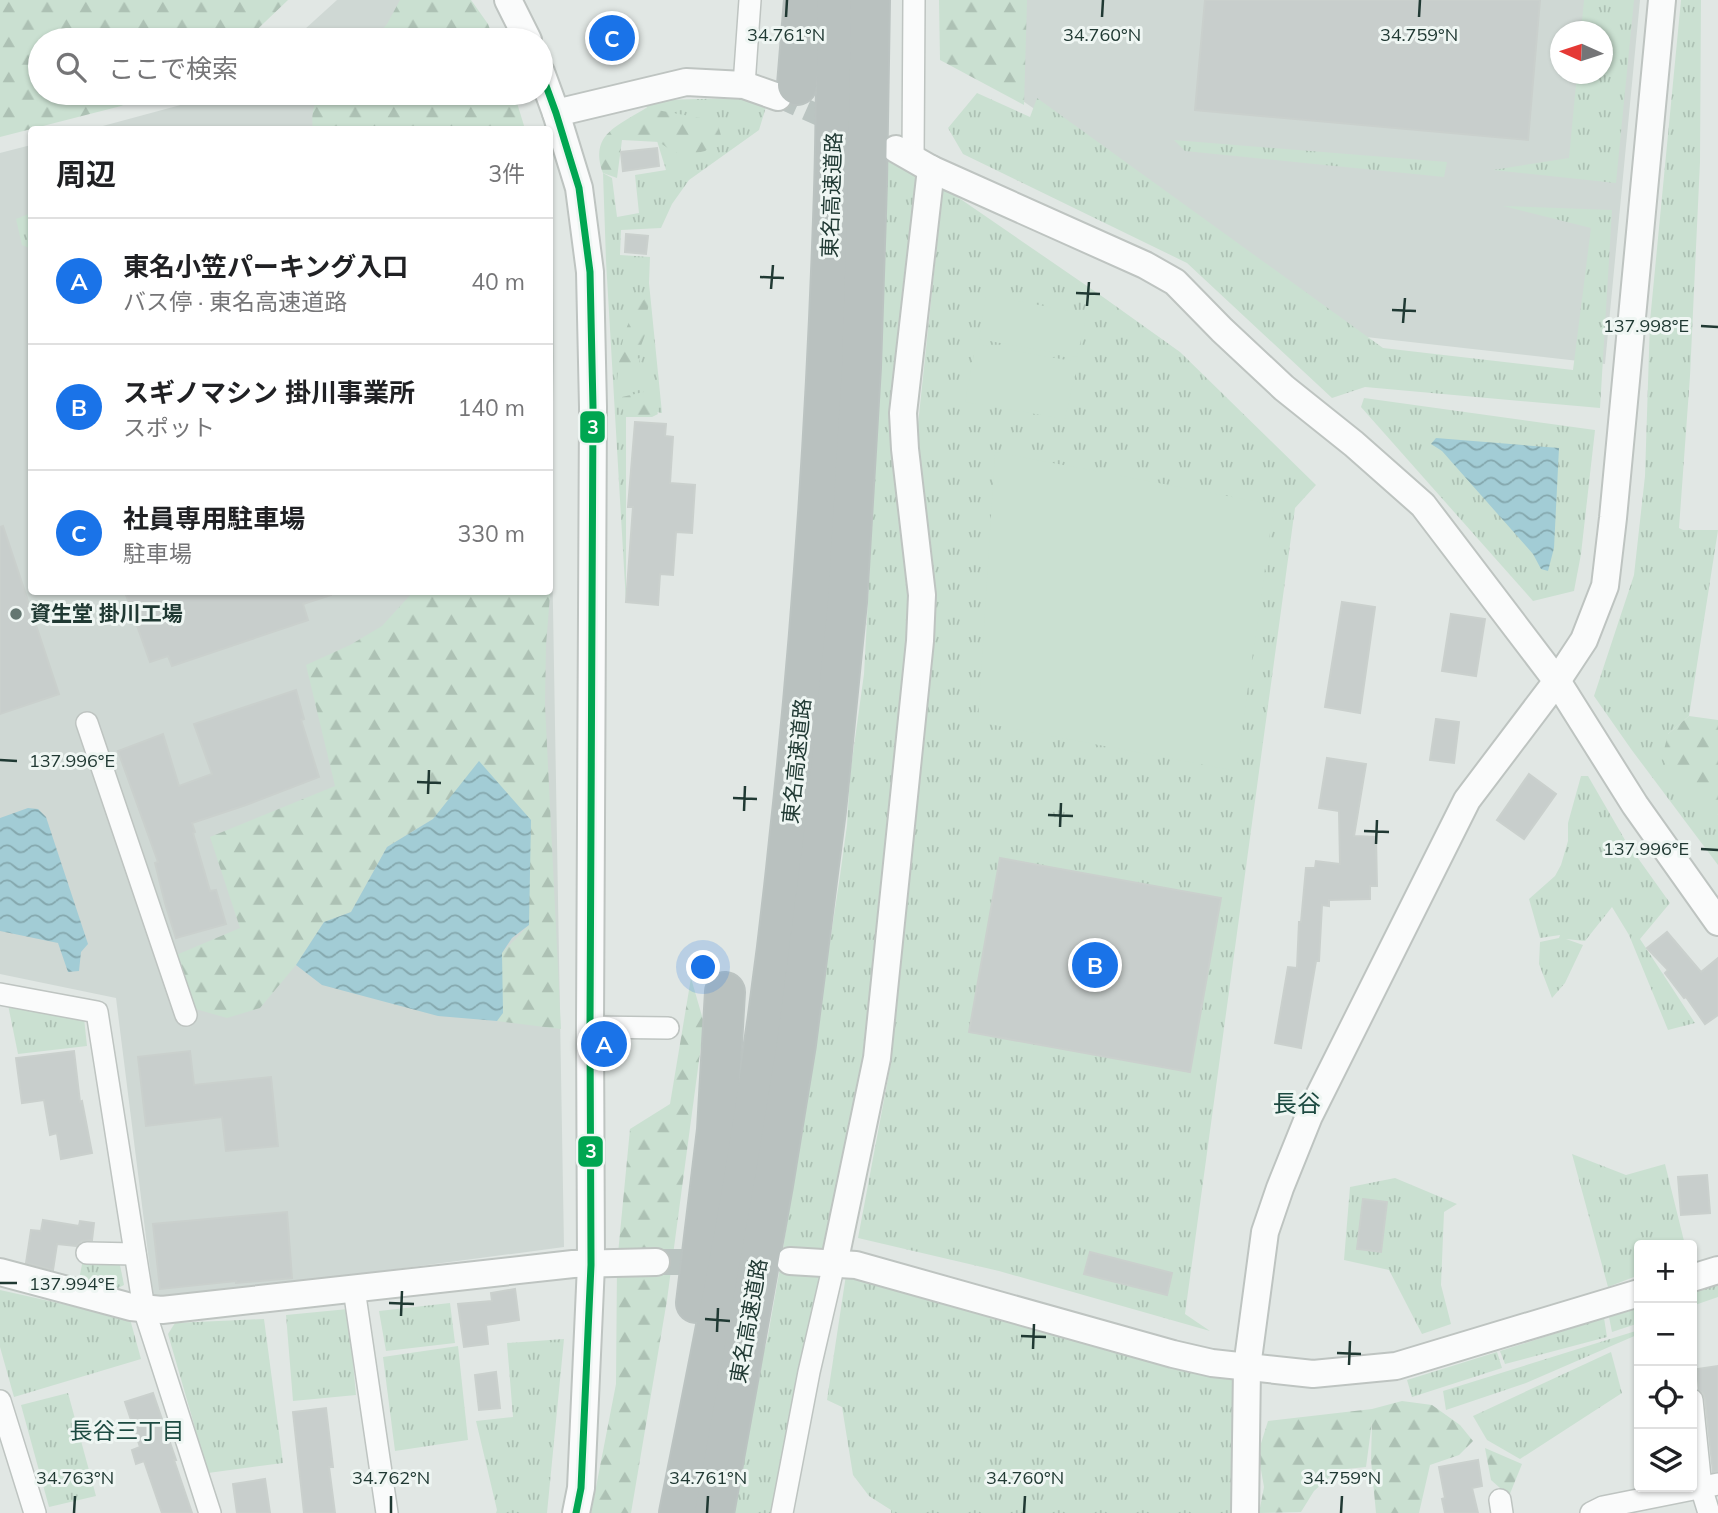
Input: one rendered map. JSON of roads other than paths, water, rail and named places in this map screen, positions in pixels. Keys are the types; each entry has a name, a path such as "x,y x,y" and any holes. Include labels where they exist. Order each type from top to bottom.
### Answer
{"highway":[{"path":"788,91 804,0"},
{"name":"東名高速道路","path":"679,1513 745,1167 790,831 817,528 834,192 836,0"},
{"name":"東名高速道路","path":"714,1513 796,1044 826,810 847,603 860,380 870,0"},
{"path":"666,1513 693,1334 717,1130 725,992"}],"street":[{"path":"508,0 522,28"},
{"path":"744,85 750,0"},
{"path":"782,1513 809,1372 877,1058 920,641 922,595 903,413 913,159 914,0"},
{"path":"1245,1513 1247,1367 1265,1232 1280,1188 1309,1116 1467,800 1558,681 1584,640 1605,586 1662,0"},
{"path":"556,113 686,82 744,85 788,91"},
{"path":"553,105 579,188 590,272 593,421 591,1265 581,1488 576,1513"},
{"path":"913,159 1145,265 1175,282 1284,388 1354,444 1423,505 1558,681 1636,805 1718,922"},
{"path":"87,723 186,1015"},
{"path":"0,994 97,1012 144,1310 209,1513"},
{"path":"590,1027 668,1028"},
{"path":"87,1253 135,1254"},
{"path":"790,1261 856,1265 1212,1363 1313,1374 1396,1366 1634,1294"},
{"path":"0,1272 131,1307 162,1310 573,1265 656,1262"},
{"path":"1697,1276 1718,1270"},
{"path":"354,1289 387,1513"},
{"path":"0,1401 35,1513"},
{"path":"1697,1425 1709,1485 1709,1513"},
{"path":"1591,1513 1603,1507 1709,1485"}],"water":[{"path":"1436,438 1559,448 1554,548 1548,571 1541,569 1533,554 1442,451 1431,444"},
{"path":"479,761 531,820 529,925 512,938 502,953 503,1013 497,1021 438,1016 322,985 296,965 324,922 351,912 387,847 433,819"},
{"path":"28,808 38,809 46,817 88,944 81,952 79,971 68,972 58,943 0,931 0,818"}],"tunnel":[{"path":"778,97 843,126"},
{"path":"656,1262 715,1262"}],"place":[{"name":"社員専用駐車場","path":"612,38"},
{"name":"資生堂 掛川工場","path":"16,614"},
{"name":"スギノマシン 掛川事業所","path":"1095,965"},
{"name":"東名小笠パーキング入口","path":"604,1044"}],"district":[{"name":"長谷","path":"1297,1104"},
{"name":"長谷三丁目","path":"127,1431"}]}
